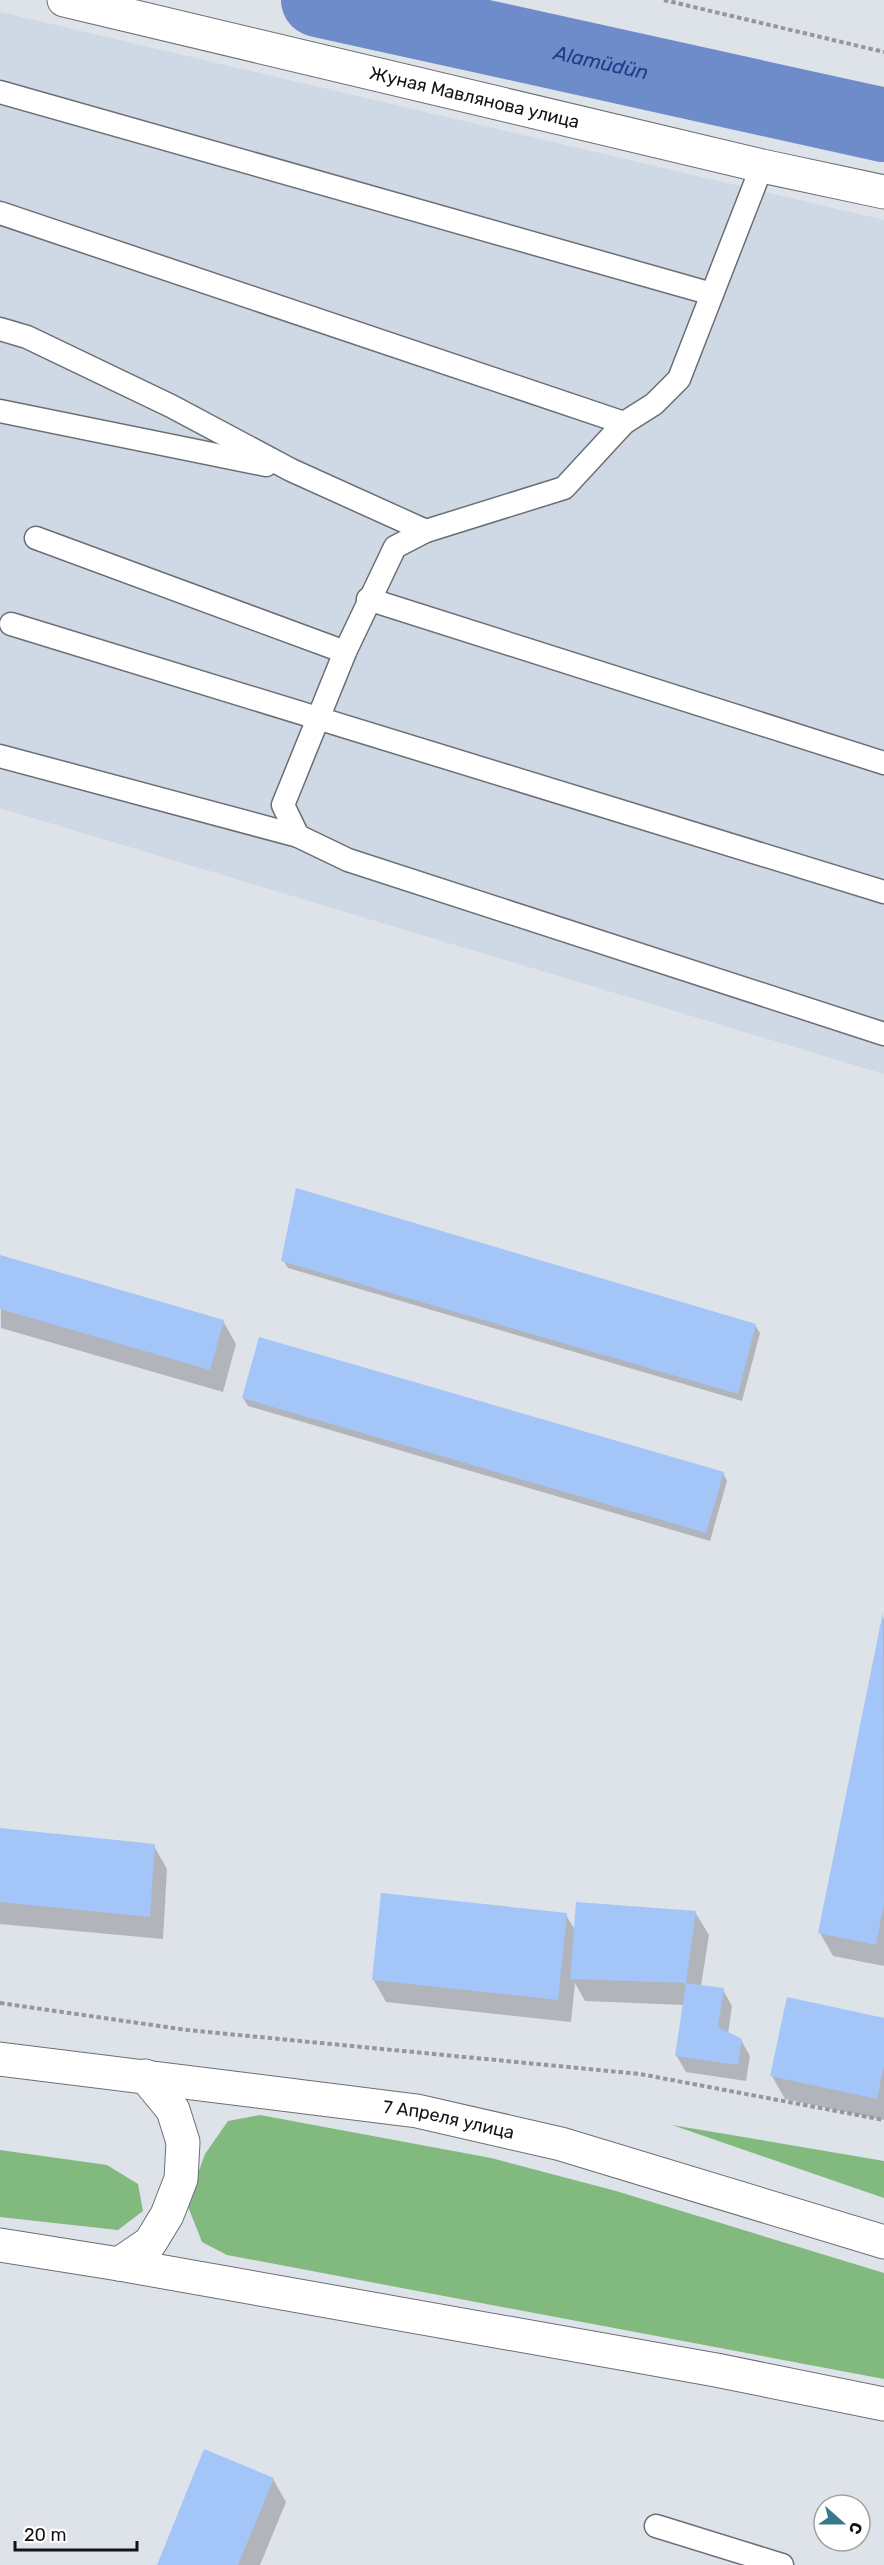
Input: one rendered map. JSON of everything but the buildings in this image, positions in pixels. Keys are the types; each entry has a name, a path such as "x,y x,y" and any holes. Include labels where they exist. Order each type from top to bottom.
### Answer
{"main road":[{"name":"Жуная Мавлянова улица","path":"64,0 762,166 884,192"},
{"name":"7 Апреля улица","path":"0,2059 417,2111 561,2144 884,2242"},
{"path":"119,2264 150,2243 167,2215 181,2179 183,2142 173,2110 145,2076"},
{"path":"0,2245 716,2370 884,2404"}],"lane":[{"path":"0,92 712,294"},
{"path":"298,836 283,806 345,652 368,599 395,547 426,531 564,488 624,423 654,404 679,379 762,166"},
{"path":"0,213 624,423"},
{"path":"0,329 27,337 150,396 291,470 426,531"},
{"path":"0,411 291,470"},
{"path":"36,538 345,652"},
{"path":"368,599 884,763"},
{"path":"11,624 884,892"},
{"path":"0,756 298,836 348,860 884,1034"},
{"path":"656,2526 782,2565"}],"path":[{"path":"664,0 884,52"},
{"path":"0,2003 187,2030 640,2074 884,2120"}],"shaded area":[{"path":"0,12 884,220 884,1074 0,808"}],"green space":[{"path":"260,2115 491,2158 616,2191 884,2273 884,2379 227,2255 202,2242 187,2204 205,2154 228,2121"},
{"path":"672,2125 884,2161 884,2198"},
{"path":"0,2150 107,2165 138,2184 143,2211 118,2230 0,2217"}],"waterway":[{"name":"Alamüdün","path":"318,0 884,125"}]}
